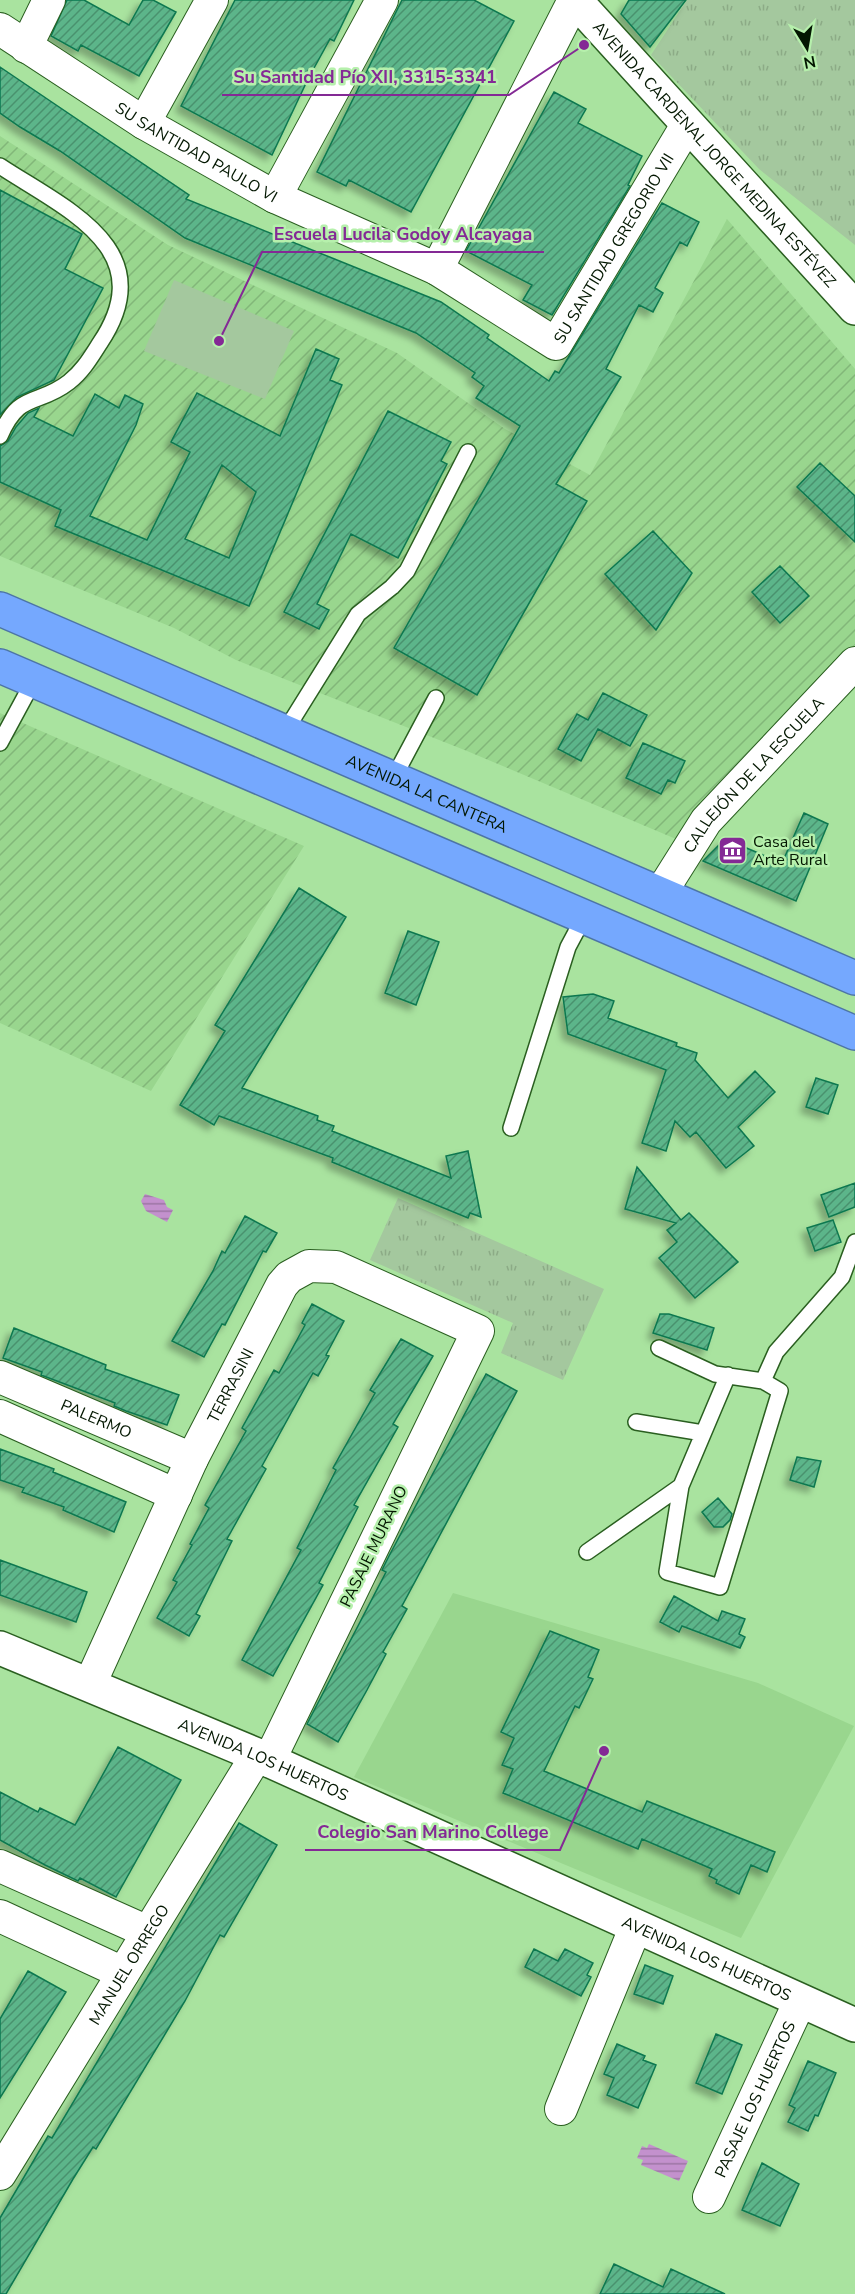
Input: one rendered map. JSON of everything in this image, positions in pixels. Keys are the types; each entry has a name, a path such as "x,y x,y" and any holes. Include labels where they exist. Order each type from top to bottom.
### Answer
{"highway":[{"name":"AVENIDA LA CANTERA","path":"0,609 855,978"},
{"path":"0,666 855,1033"}],"street":[{"path":"26,47 49,0"},
{"path":"144,123 212,0"},
{"path":"275,197 382,0"},
{"path":"437,269 575,0"},
{"name":"AVENIDA CARDENAL JORGE MEDINA ESTÉVEZ","path":"575,0 855,308"},
{"name":"SU SANTIDAD PAULO VI","path":"0,29 144,123 275,197 437,269"},
{"name":"SU SANTIDAD GREGORIO VII","path":"437,269 556,344 687,125"},
{"name":"CALLEJÓN DE LA ESCUELA","path":"660,894 706,821 855,663"},
{"name":"TERRASINI","path":"90,1684 192,1459 282,1285 298,1270 322,1264 336,1267 478,1331"},
{"name":"PASAJE MURANO","path":"263,1758 478,1331"},
{"name":"PALERMO","path":"0,1377 192,1459"},
{"path":"0,1416 176,1495"},
{"name":"AVENIDA LOS HUERTOS","path":"0,1647 263,1758 855,2025"},
{"name":"MANUEL ORREGO","path":"0,2174 148,1932 263,1758"},
{"path":"0,1866 148,1932"},
{"path":"0,1916 123,1973"},
{"path":"561,2109 636,1926"},
{"name":"PASAJE LOS HUERTOS","path":"709,2197 800,2001"}],"lane":[{"path":"0,166 88,224 101,236 111,251 120,284 116,317 92,358 68,383 15,409 0,435"},
{"path":"284,733 358,614 407,571 468,452"},
{"path":"0,743 34,680"},
{"path":"393,779 436,698"},
{"path":"511,1128 568,947 584,917"},
{"path":"763,1382 776,1352 842,1277 855,1242"},
{"path":"659,1348 715,1374 728,1375 763,1382 780,1391 720,1587 667,1572 681,1486 728,1375"},
{"path":"636,1422 703,1433"},
{"path":"587,1552 681,1486"}],"shaded area":[{"path":"0,136 168,245 397,353 505,429 590,475 727,219 855,369 855,645 676,839 467,751 236,660 174,628 0,556"},
{"path":"0,713 304,846 151,1091 0,1023"},
{"path":"145,1194 164,1200 167,1207 173,1210 167,1222 146,1211 141,1201"},
{"path":"453,1593 758,1683 854,1726 741,1938 354,1777"},
{"path":"649,2144 688,2161 679,2181 641,2165 643,2160 637,2158 642,2146 647,2148"}],"green space":[{"path":"687,0 855,0 855,245 759,169 651,55"},
{"path":"174,280 294,331 265,399 144,351"},
{"path":"398,1198 604,1289 563,1380 501,1353 513,1323 370,1260"}],"building":[{"path":"67,0 84,0 129,25 143,0 153,0 176,12 139,76 81,45 78,51 51,36"},
{"path":"235,0 354,0 334,41 330,39 308,79 272,155 181,106"},
{"path":"402,0 474,0 514,21 411,212 349,180 346,186 317,172"},
{"path":"629,0 686,0 650,47 621,14"},
{"path":"0,67 189,195 186,199 441,302 489,335 487,338 549,381 555,371 559,373 662,203 699,222 687,246 680,242 655,288 663,293 653,312 639,305 606,369 621,377 556,484 587,501 477,695 394,648 520,426 476,398 484,386 472,377 475,373 416,333 185,238 60,151 20,127 0,113"},
{"path":"554,92 586,109 578,123 642,156 628,185 630,186 552,315 523,300 532,285 466,251"},
{"path":"0,190 82,234 65,269 103,288 54,380 17,397 0,415"},
{"path":"316,349 339,359 330,380 342,385 249,606 55,526 61,510 0,482 0,446 8,441 28,413 39,408 34,417 73,436 95,394 119,408 125,395 143,404 136,425 90,516 147,540 190,452 171,442 197,393 280,436","holes":["222,465 256,492 229,558 185,539"]},
{"path":"388,411 451,442 441,461 447,464 398,558 351,534 317,604 329,610 319,629 284,612"},
{"path":"820,463 855,496 855,542 797,487"},
{"path":"653,531 692,573 656,630 605,574"},
{"path":"780,566 809,596 780,623 752,592"},
{"path":"603,693 647,715 630,746 598,729 581,761 558,749 577,714 588,720"},
{"path":"643,743 685,761 675,783 668,780 661,794 626,778"},
{"name":"Casa del Arte Rural","path":"804,813 828,824 796,901 703,861 725,839 782,863"},
{"path":"299,888 346,917 242,1088 318,1116 317,1120 334,1126 332,1131 451,1178 446,1156 468,1151 481,1217 470,1213 468,1218 332,1162 333,1158 219,1116 214,1125 180,1105 225,1031 215,1025"},
{"path":"408,931 439,942 416,1005 385,993"},
{"path":"593,994 614,1001 608,1018 677,1043 676,1046 697,1053 695,1060 728,1098 755,1071 775,1092 738,1127 754,1146 726,1168 696,1132 690,1137 675,1121 666,1151 642,1143 666,1070 568,1034 563,997"},
{"path":"816,1078 838,1085 828,1114 806,1107"},
{"path":"637,1167 681,1220 689,1213 738,1262 695,1298 659,1258 677,1242 667,1230 676,1223 625,1209"},
{"path":"855,1183 855,1207 829,1217 821,1195"},
{"path":"245,1216 277,1233 266,1252 263,1251 225,1325 222,1324 204,1357 172,1341 213,1271 222,1251 225,1253"},
{"path":"833,1220 841,1242 815,1251 807,1228"},
{"path":"312,1304 344,1321 318,1376 313,1373 262,1466 266,1469 227,1539 232,1541 196,1614 200,1616 189,1636 157,1618 177,1582 173,1580 209,1508 205,1505 246,1431 242,1428 274,1370 279,1373 305,1325 302,1323"},
{"path":"660,1314 669,1314 714,1328 707,1350 653,1333"},
{"path":"14,1328 106,1365 105,1369 179,1395 167,1425 126,1411 114,1406 115,1403 3,1358"},
{"path":"401,1339 433,1356 393,1424 398,1427 354,1505 358,1507 319,1583 323,1585 273,1676 242,1660 301,1550 297,1548 336,1470 333,1468 375,1393 370,1390"},
{"path":"486,1374 517,1391 402,1606 407,1609 383,1652 386,1654 338,1742 307,1724 386,1572 382,1570 389,1556"},
{"path":"0,1449 54,1469 53,1472 126,1502 114,1532 63,1510 64,1507 22,1492 24,1488 0,1480"},
{"path":"797,1457 821,1461 814,1487 790,1480"},
{"path":"718,1498 732,1514 723,1527 714,1527 702,1512"},
{"path":"0,1560 87,1592 76,1622 0,1595"},
{"path":"674,1596 718,1621 722,1611 745,1619 739,1634 745,1637 740,1648 682,1626 679,1632 660,1622"},
{"path":"550,1631 599,1650 588,1677 593,1679 579,1708 575,1706 544,1771 642,1812 647,1801 775,1852 767,1872 751,1865 739,1894 716,1883 717,1880 709,1876 712,1869 642,1839 638,1849 503,1793 513,1769 502,1765 514,1738 501,1732"},
{"path":"118,1747 181,1780 116,1897 80,1878 78,1881 45,1865 0,1840 0,1792 38,1812 40,1808 75,1825"},
{"path":"239,1823 277,1845 224,1937 220,1935 185,2001 96,2149 93,2147 73,2179 6,2294 0,2294 0,2218 48,2136 52,2138"},
{"path":"534,1949 558,1961 565,1949 593,1963 587,1975 591,1977 581,1996 525,1967"},
{"path":"645,1965 673,1976 663,2004 634,1994"},
{"path":"28,1971 66,1992 0,2098 0,2019"},
{"path":"716,2034 742,2045 722,2094 696,2083"},
{"path":"617,2044 645,2056 643,2060 656,2065 638,2108 607,2095 614,2078 604,2074"},
{"path":"808,2061 836,2073 818,2116 815,2115 808,2131 788,2122 795,2108 789,2105"},
{"path":"762,2163 799,2184 780,2226 742,2210"},
{"path":"614,2264 663,2287 671,2269 725,2294 600,2294"}],"place":[{"name":"Su Santidad Pío XII, 3315-3341","path":"584,45"},
{"name":"Escuela Lucila Godoy Alcayaga","path":"219,341"},
{"name":"Casa del Arte Rural","path":"732,850"},
{"name":"Colegio San Marino College","path":"604,1751"}]}
